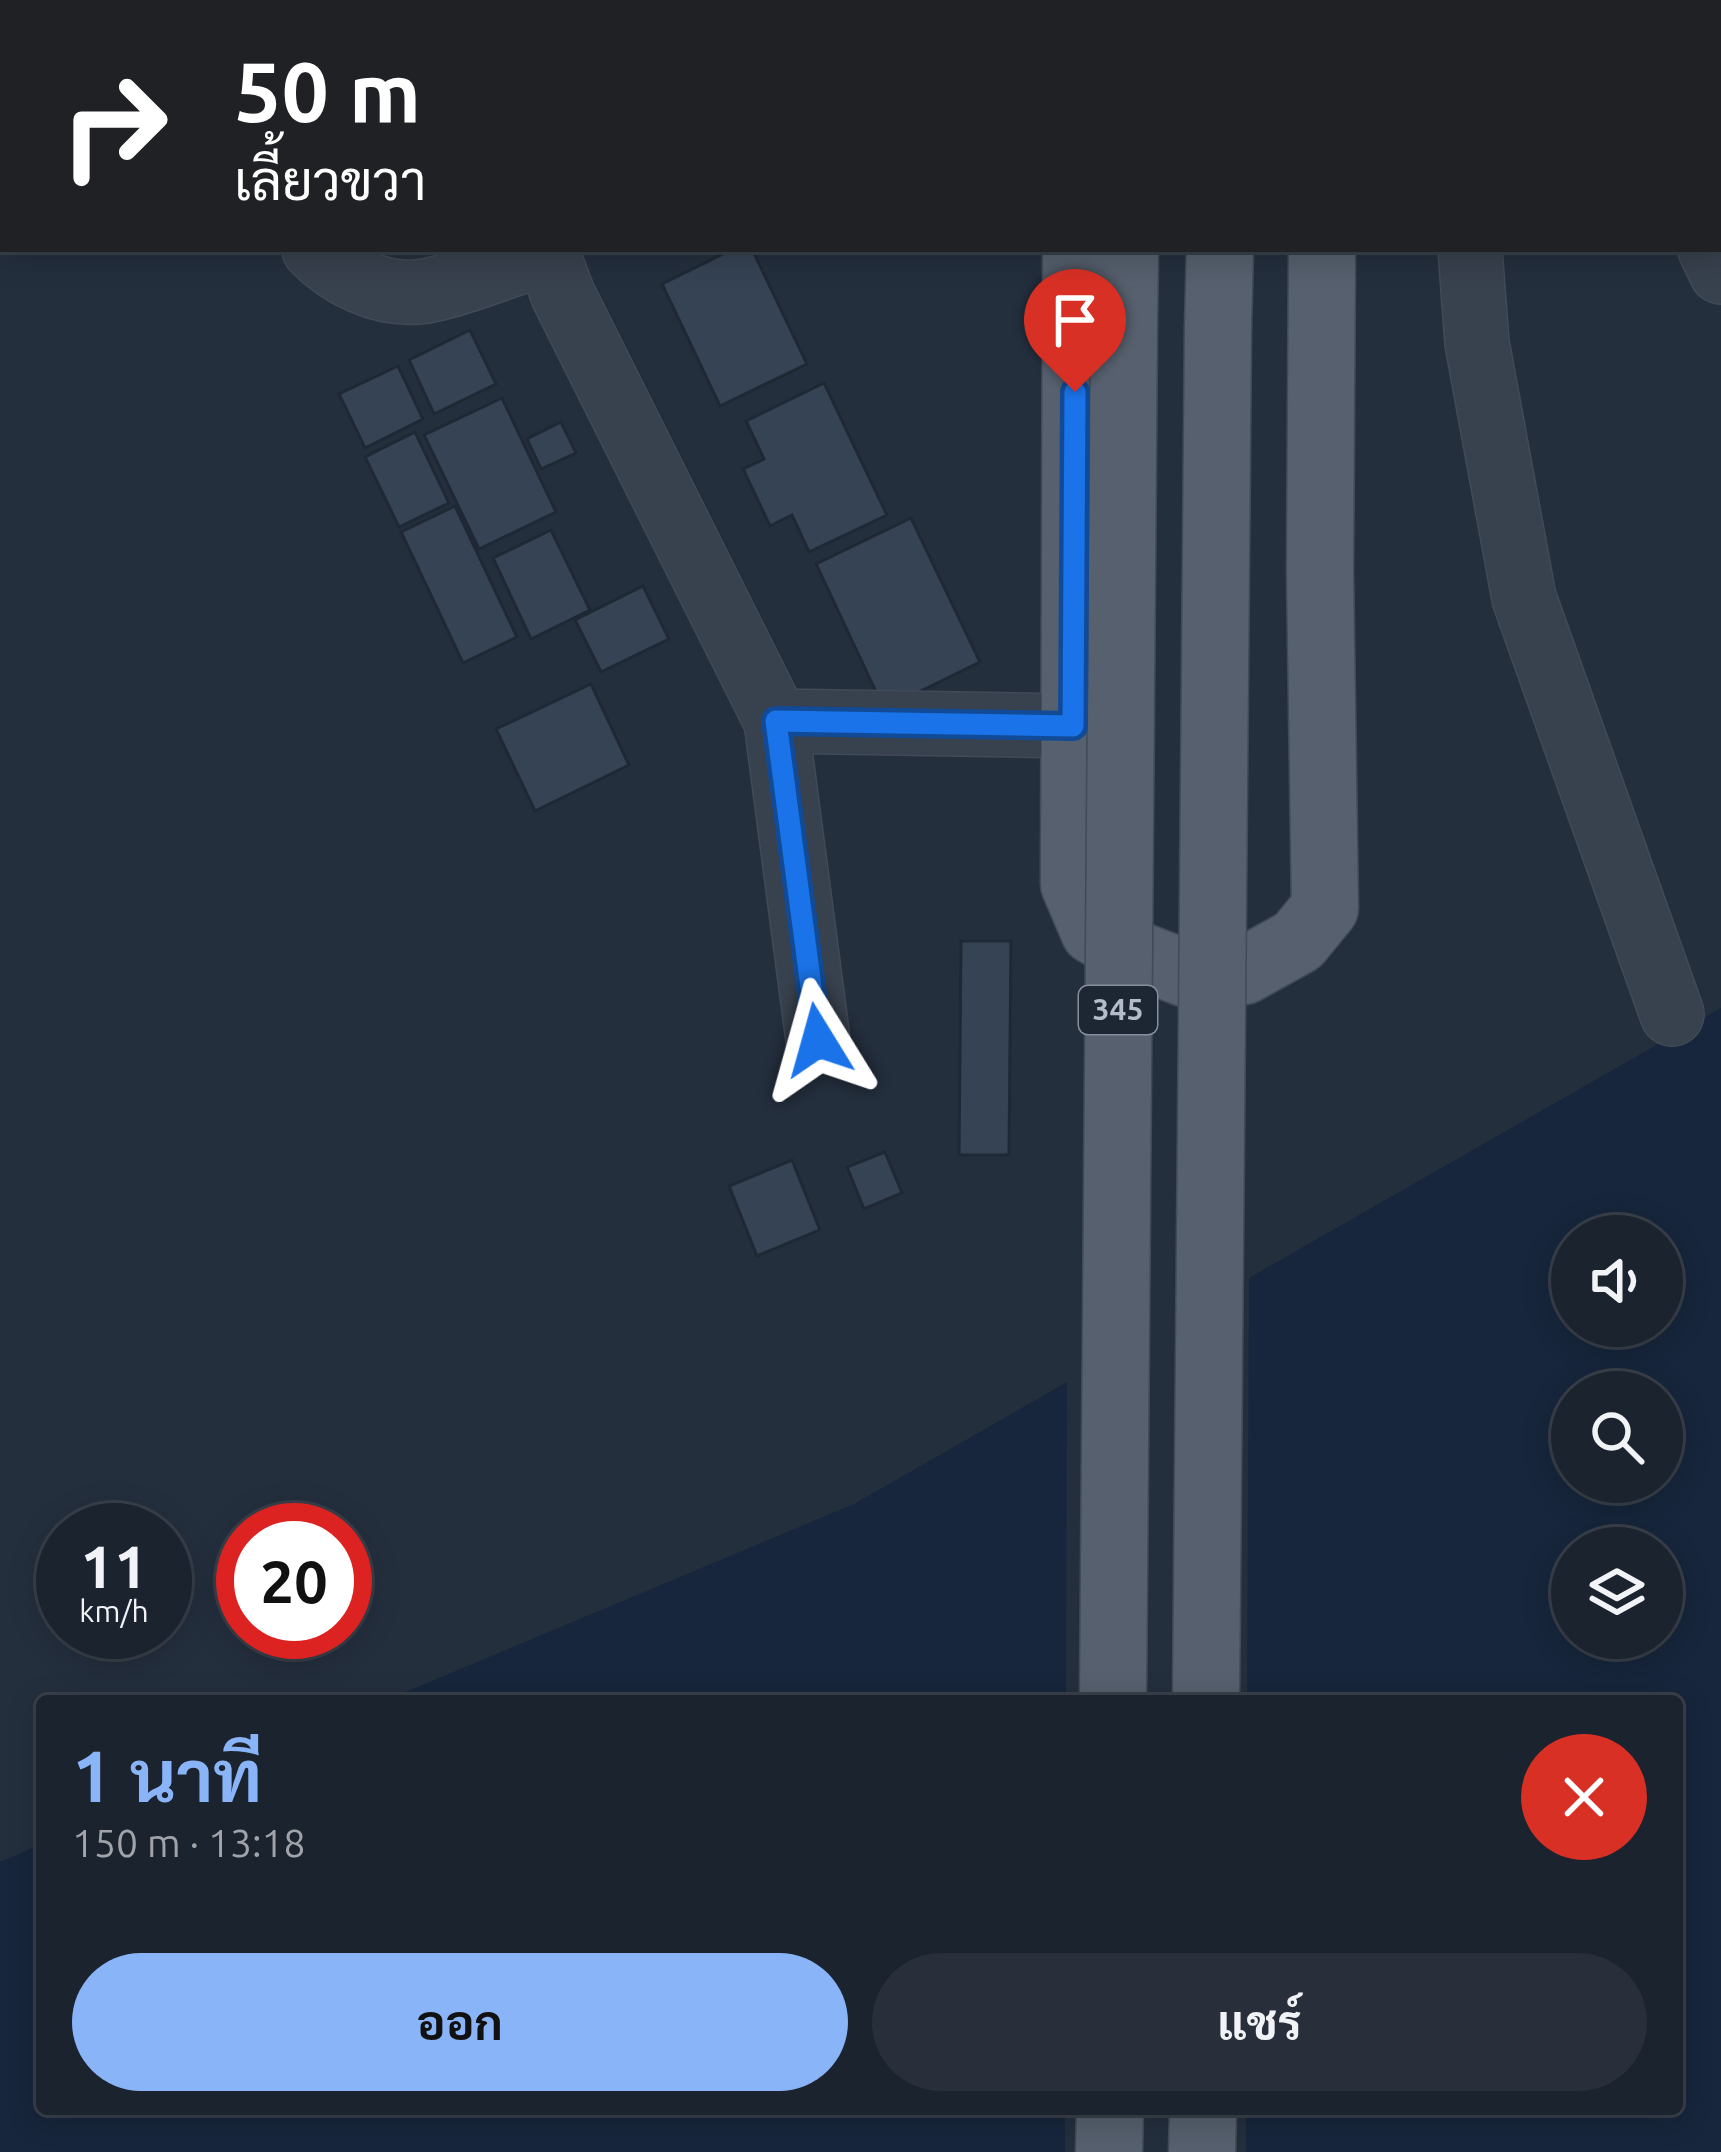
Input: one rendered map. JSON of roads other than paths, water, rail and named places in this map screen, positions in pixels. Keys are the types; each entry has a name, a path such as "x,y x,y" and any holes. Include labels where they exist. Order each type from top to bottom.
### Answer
{"main road":[{"path":"1076,252 1074,884 1094,932 1130,952 1195,977 1244,971 1298,940 1325,908 1322,252"},
{"name":"345","path":"1113,1695 1125,252"},
{"path":"1206,1695 1220,252"},
{"path":"1109,2152 1110,2115"},
{"path":"1202,2152 1203,2115"}],"street":[{"path":"317,252 335,271 379,287 418,292 543,252"},
{"path":"546,252 563,295 776,721 818,1040"},
{"path":"1470,252 1477,343 1524,598 1672,1014"},
{"path":"776,721 1073,726"}],"water":[{"path":"1721,1008 1721,2152 0,2152 0,1862 36,1847 36,2115 1683,2115 1683,1695 398,1695 854,1504"}]}
